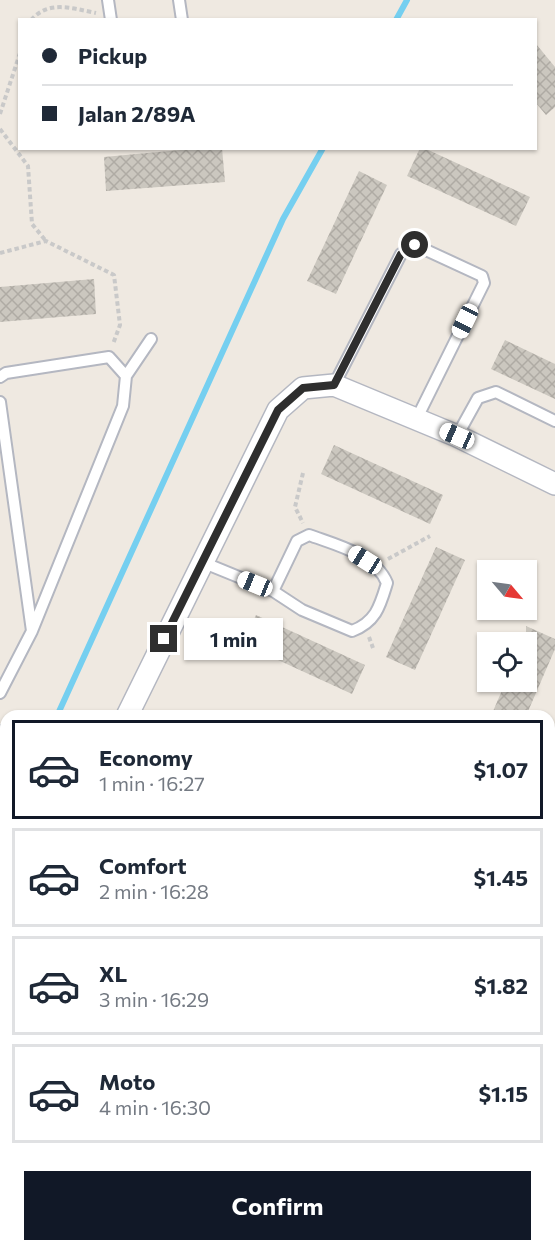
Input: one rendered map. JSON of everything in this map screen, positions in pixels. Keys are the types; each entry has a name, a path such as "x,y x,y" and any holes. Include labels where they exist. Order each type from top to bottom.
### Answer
{"street":[{"path":"130,710 278,410 303,388 334,385 417,418 555,484"}],"lane":[{"path":"108,0 111,18"},
{"path":"179,0 182,18"},
{"path":"334,385 401,254 415,245 482,276 484,283 417,418"},
{"path":"0,693 32,631 123,406 126,376 151,339"},
{"path":"0,377 6,373 109,357 126,376"},
{"path":"457,436 478,398 496,392 555,421"},
{"path":"0,402 32,631"},
{"path":"201,562 273,591 302,610 352,631 365,627 374,616 387,583 376,565 348,549 309,536 297,542 273,591"}],"path":[{"path":"33,18 40,9 58,5 111,18"},
{"path":"0,114 18,59"},
{"path":"0,129 28,166 32,224 46,241 114,275 120,325 109,357"},
{"path":"0,253 46,241"},
{"path":"303,473 295,507 309,536"},
{"path":"376,565 430,536"}],"building":[{"path":"537,45 555,67 555,107 546,115 537,104"},
{"path":"180,150 222,150 225,182 106,191 104,157"},
{"path":"419,150 428,150 530,197 516,226 407,176"},
{"path":"359,171 387,185 336,294 307,281"},
{"path":"94,279 96,314 0,322 0,287"},
{"path":"505,340 555,364 555,399 491,369"},
{"path":"334,445 443,495 430,524 321,474"},
{"path":"436,547 465,560 415,670 386,657"},
{"path":"256,615 365,665 352,694 243,644"},
{"path":"526,626 555,639 555,649 537,691 537,632 526,632"},
{"path":"501,692 536,692 529,710 494,710"}],"waterway":[{"path":"397,18 407,0"},
{"path":"60,710 283,219 322,150"}],"route":[{"path":"164,639 278,410 303,388 334,385 401,254 415,245"}]}
